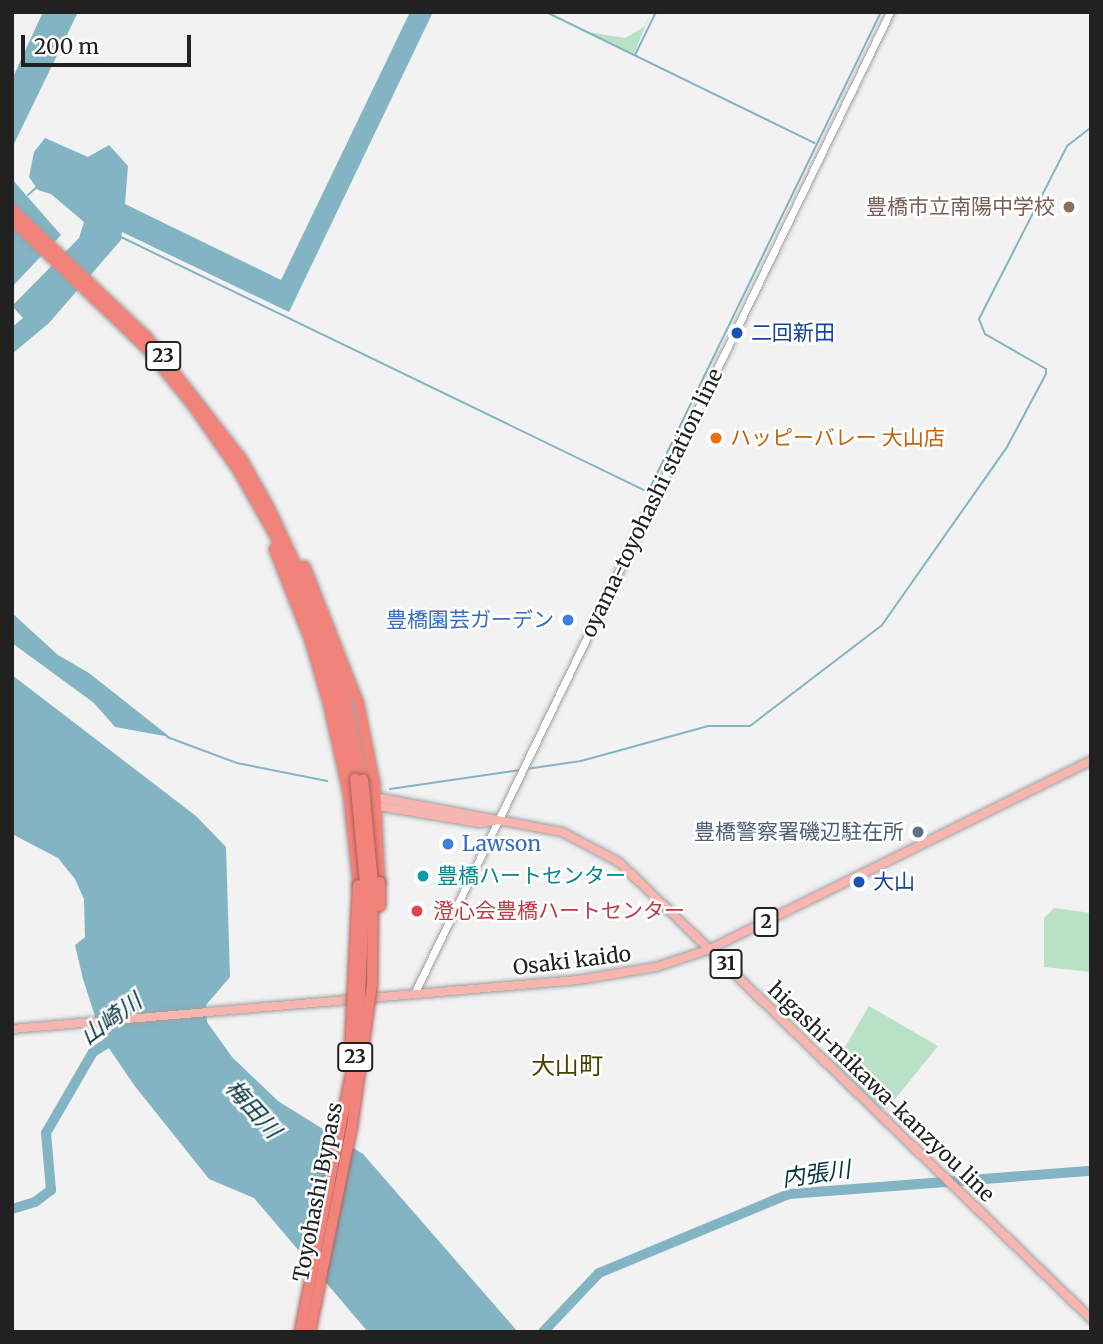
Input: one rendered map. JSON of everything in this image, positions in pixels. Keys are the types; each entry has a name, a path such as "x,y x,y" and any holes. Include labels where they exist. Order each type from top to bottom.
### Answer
{"highway":[{"name":"Toyohashi Bypass","path":"12,209 147,337 217,424 270,509 277,531 331,649 359,778 374,933 354,1092 310,1332"},
{"name":"Toyohashi Bypass","path":"12,220 146,348 190,402 277,531"},
{"name":"23","path":"277,531 310,641 349,797 358,885 354,1092"},
{"name":"23","path":"277,531 348,669 365,730 376,801 380,882 375,1012 366,1070 354,1092"},
{"name":"Toyohashi Bypass","path":"300,1332 354,1092"}],"main road":[{"name":"oyama-toyohashi station line","path":"414,994 890,12"},
{"name":"Osaki kaido","path":"12,1029 622,974 710,949 1091,761"},
{"name":"higashi-mikawa-kanzyou line","path":"349,797 562,832 619,862 1091,1319"}],"green space":[{"path":"651,12 634,54 588,32 625,38 644,27"},
{"path":"1054,908 1091,913 1091,972 1044,967 1044,918"},
{"path":"869,1006 938,1046 887,1109 881,1109 835,1064"}],"water":[{"path":"43,12 78,12 12,148 12,79"},
{"path":"410,12 433,12 289,312 122,232 121,240 49,323 12,354 12,327 23,318 12,306 79,238 84,222 51,194 38,190 29,177 34,152 45,138 88,157 109,145 128,166 125,204 281,280"},
{"path":"12,179 61,235 12,287"},
{"path":"12,613 58,655 89,673 170,737 115,727 94,703 12,643"},
{"name":"梅田川","path":"12,675 196,816 226,847 230,977 206,1005 207,1022 232,1057 278,1101 363,1154 518,1332 368,1332 254,1198 209,1179 134,1085 102,1038 83,979 75,945 85,937 84,899 75,879 58,858 12,834"}],"waterway":[{"path":"546,12 815,143"},
{"path":"635,55 656,12"},
{"path":"121,237 648,492 881,12"},
{"path":"526,769 581,761 708,726 750,726 882,625 1007,447 1046,374 1046,369 985,334 979,319 1067,146 1091,127"},
{"path":"28,195 37,187"},
{"path":"167,737 237,763 327,781"},
{"path":"390,789 521,770"},
{"name":"山崎川","path":"12,1209 35,1202 51,1190 46,1133 93,1052 117,1037"},
{"name":"内張川","path":"543,1332 599,1273 789,1194 1091,1171"}],"place":[{"name":"豊橋市立南陽中学校","path":"1069,207"},
{"name":"二回新田","path":"737,333"},
{"name":"ハッピーバレー 大山店","path":"716,438"},
{"name":"豊橋園芸ガーデン","path":"568,620"},
{"name":"豊橋警察署磯辺駐在所","path":"918,832"},
{"name":"Lawson","path":"448,844"},
{"name":"豊橋ハートセンター","path":"423,876"},
{"name":"大山","path":"859,882"},
{"name":"澄心会豊橋ハートセンター","path":"417,911"}],"district":[{"name":"大山町","path":"567,1066"}]}
